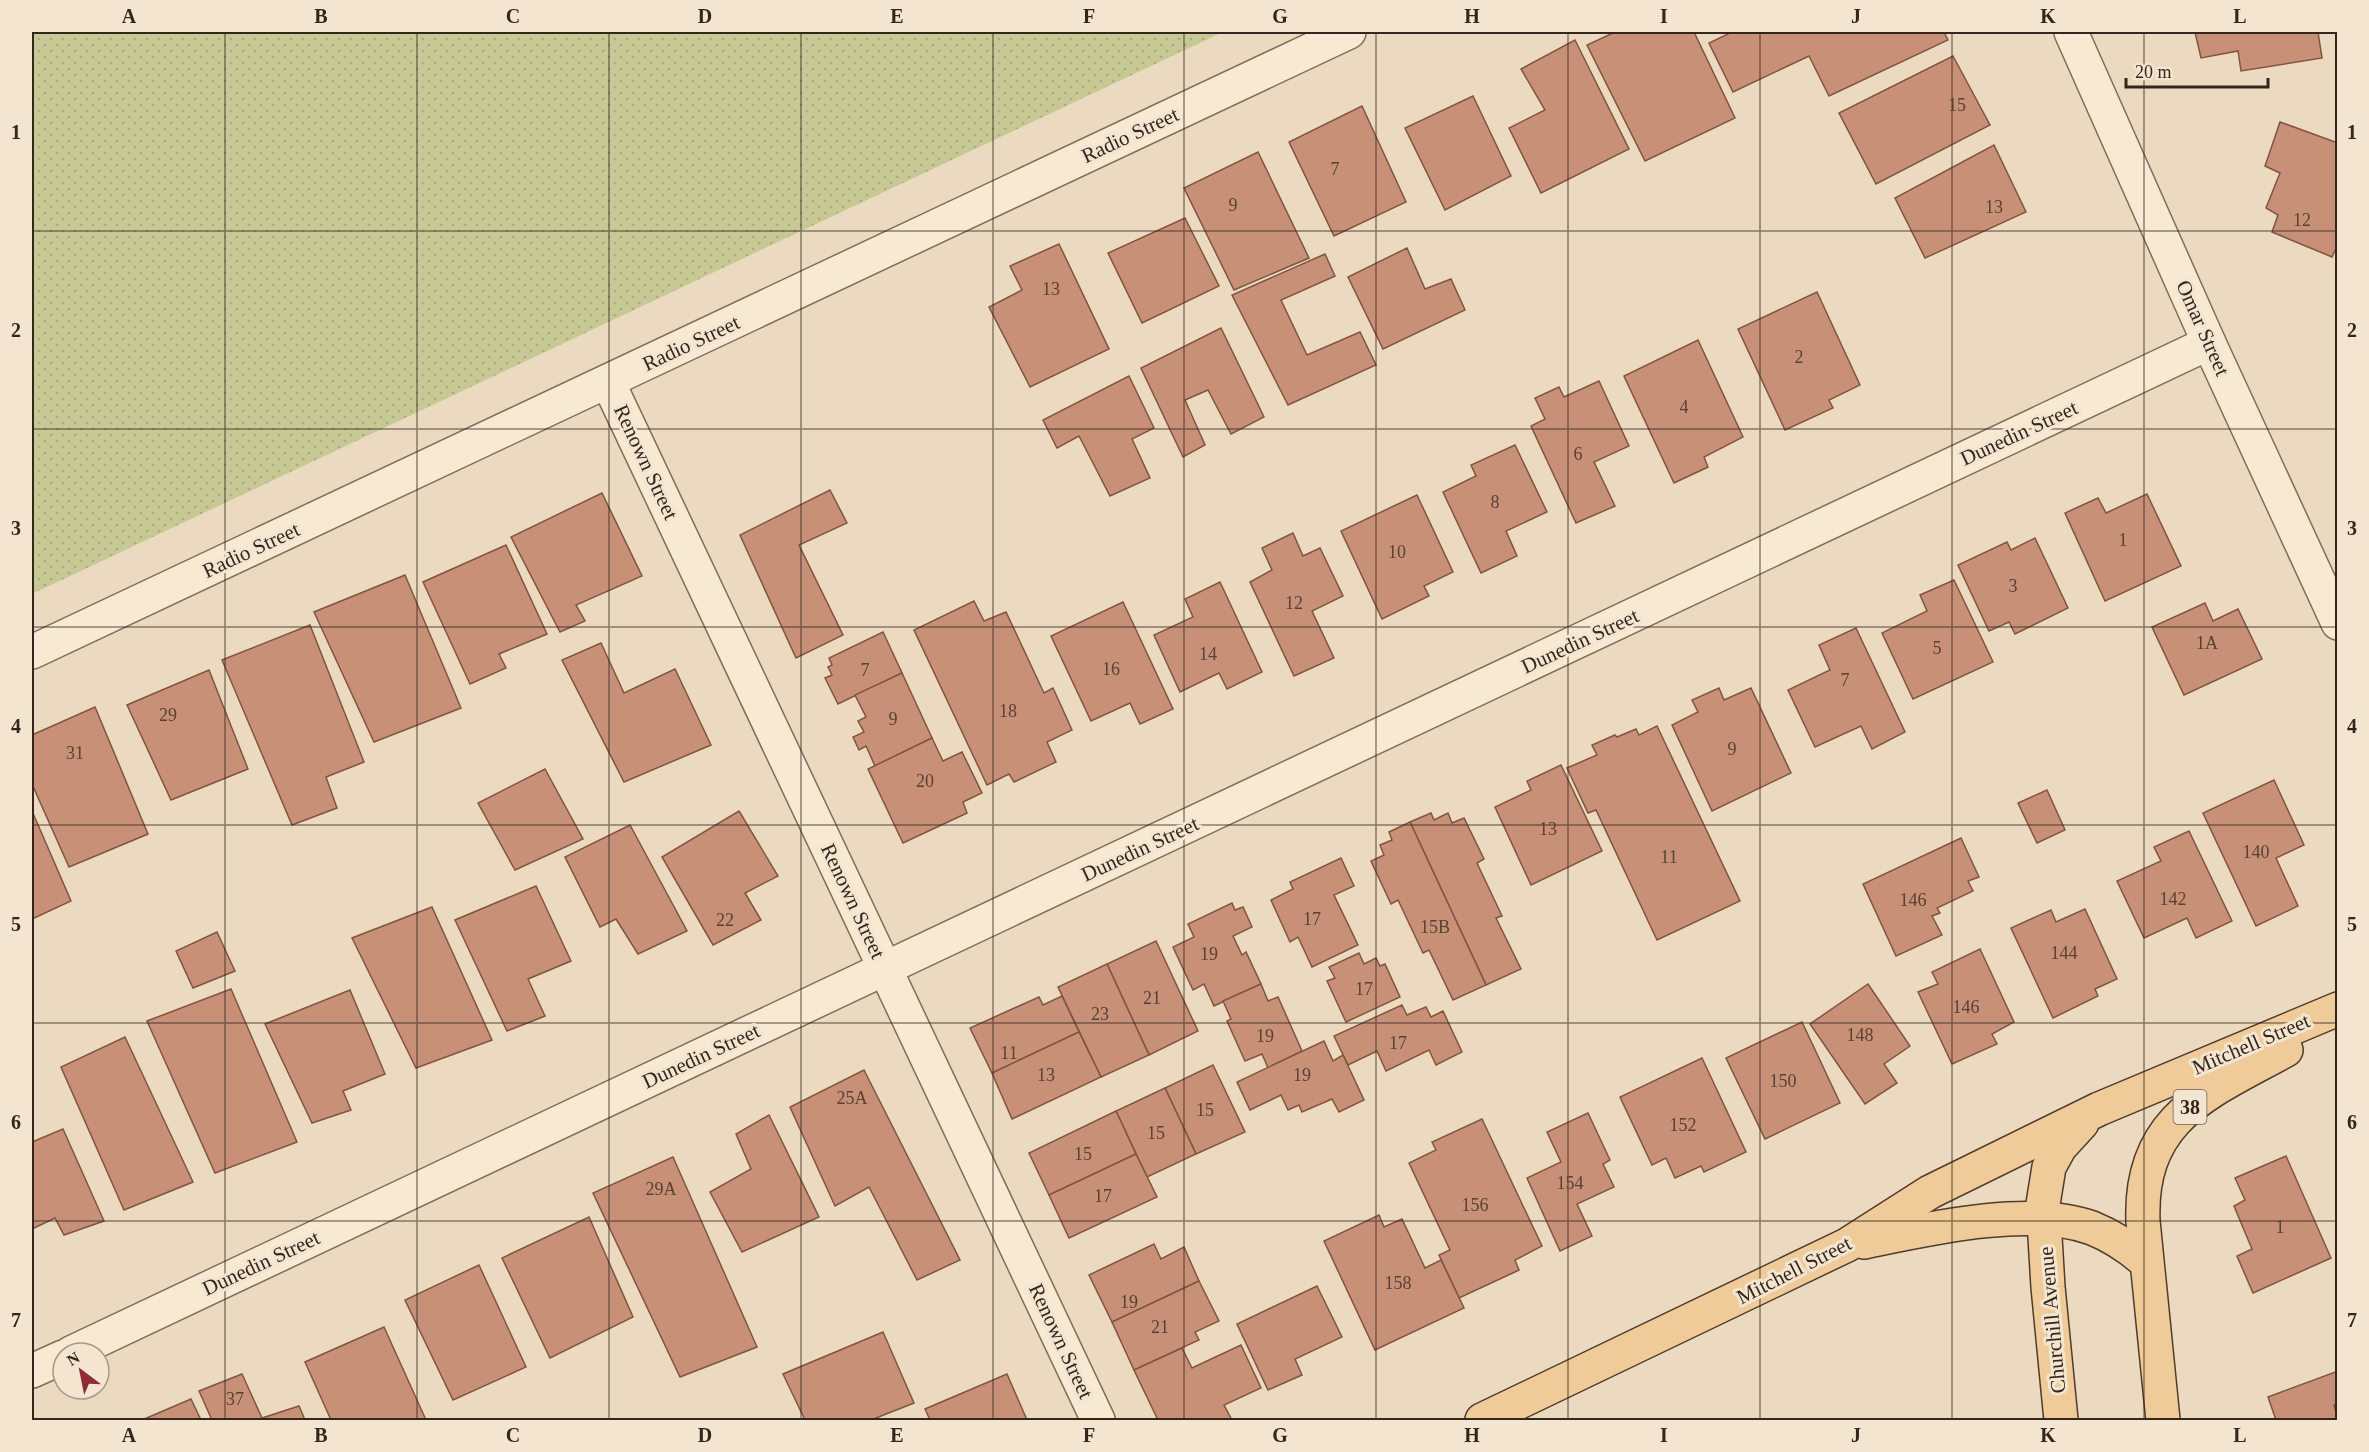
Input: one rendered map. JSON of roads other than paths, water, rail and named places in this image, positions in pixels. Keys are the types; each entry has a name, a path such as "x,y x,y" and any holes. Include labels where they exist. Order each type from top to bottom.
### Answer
{"main road":[{"name":"Mitchell Street","path":"1482,1420 1847,1245 1930,1192 2099,1109 2337,1009"},
{"name":"Mitchell Street","path":"2146,1262 2142,1214 2144,1182 2153,1152 2171,1125 2211,1092 2337,1021"},
{"name":"Mitchell Street","path":"2043,1220 2045,1183 2054,1156 2078,1127 2099,1109"},
{"path":"1847,1245 1948,1226 2043,1220 2069,1222 2092,1228 2121,1243 2146,1262"},
{"name":"Churchill Avenue","path":"2043,1220 2061,1420"},
{"name":"38","path":"2146,1262 2163,1420"}],"street":[{"name":"Radio Street","path":"32,652 1349,32"},
{"name":"Omar Street","path":"2071,32 2209,343 2337,623"},
{"name":"Dunedin Street","path":"97,1341 2209,343"},
{"name":"Renown Street","path":"608,382 1098,1420"},
{"path":"32,1371 51,1362"}]}
